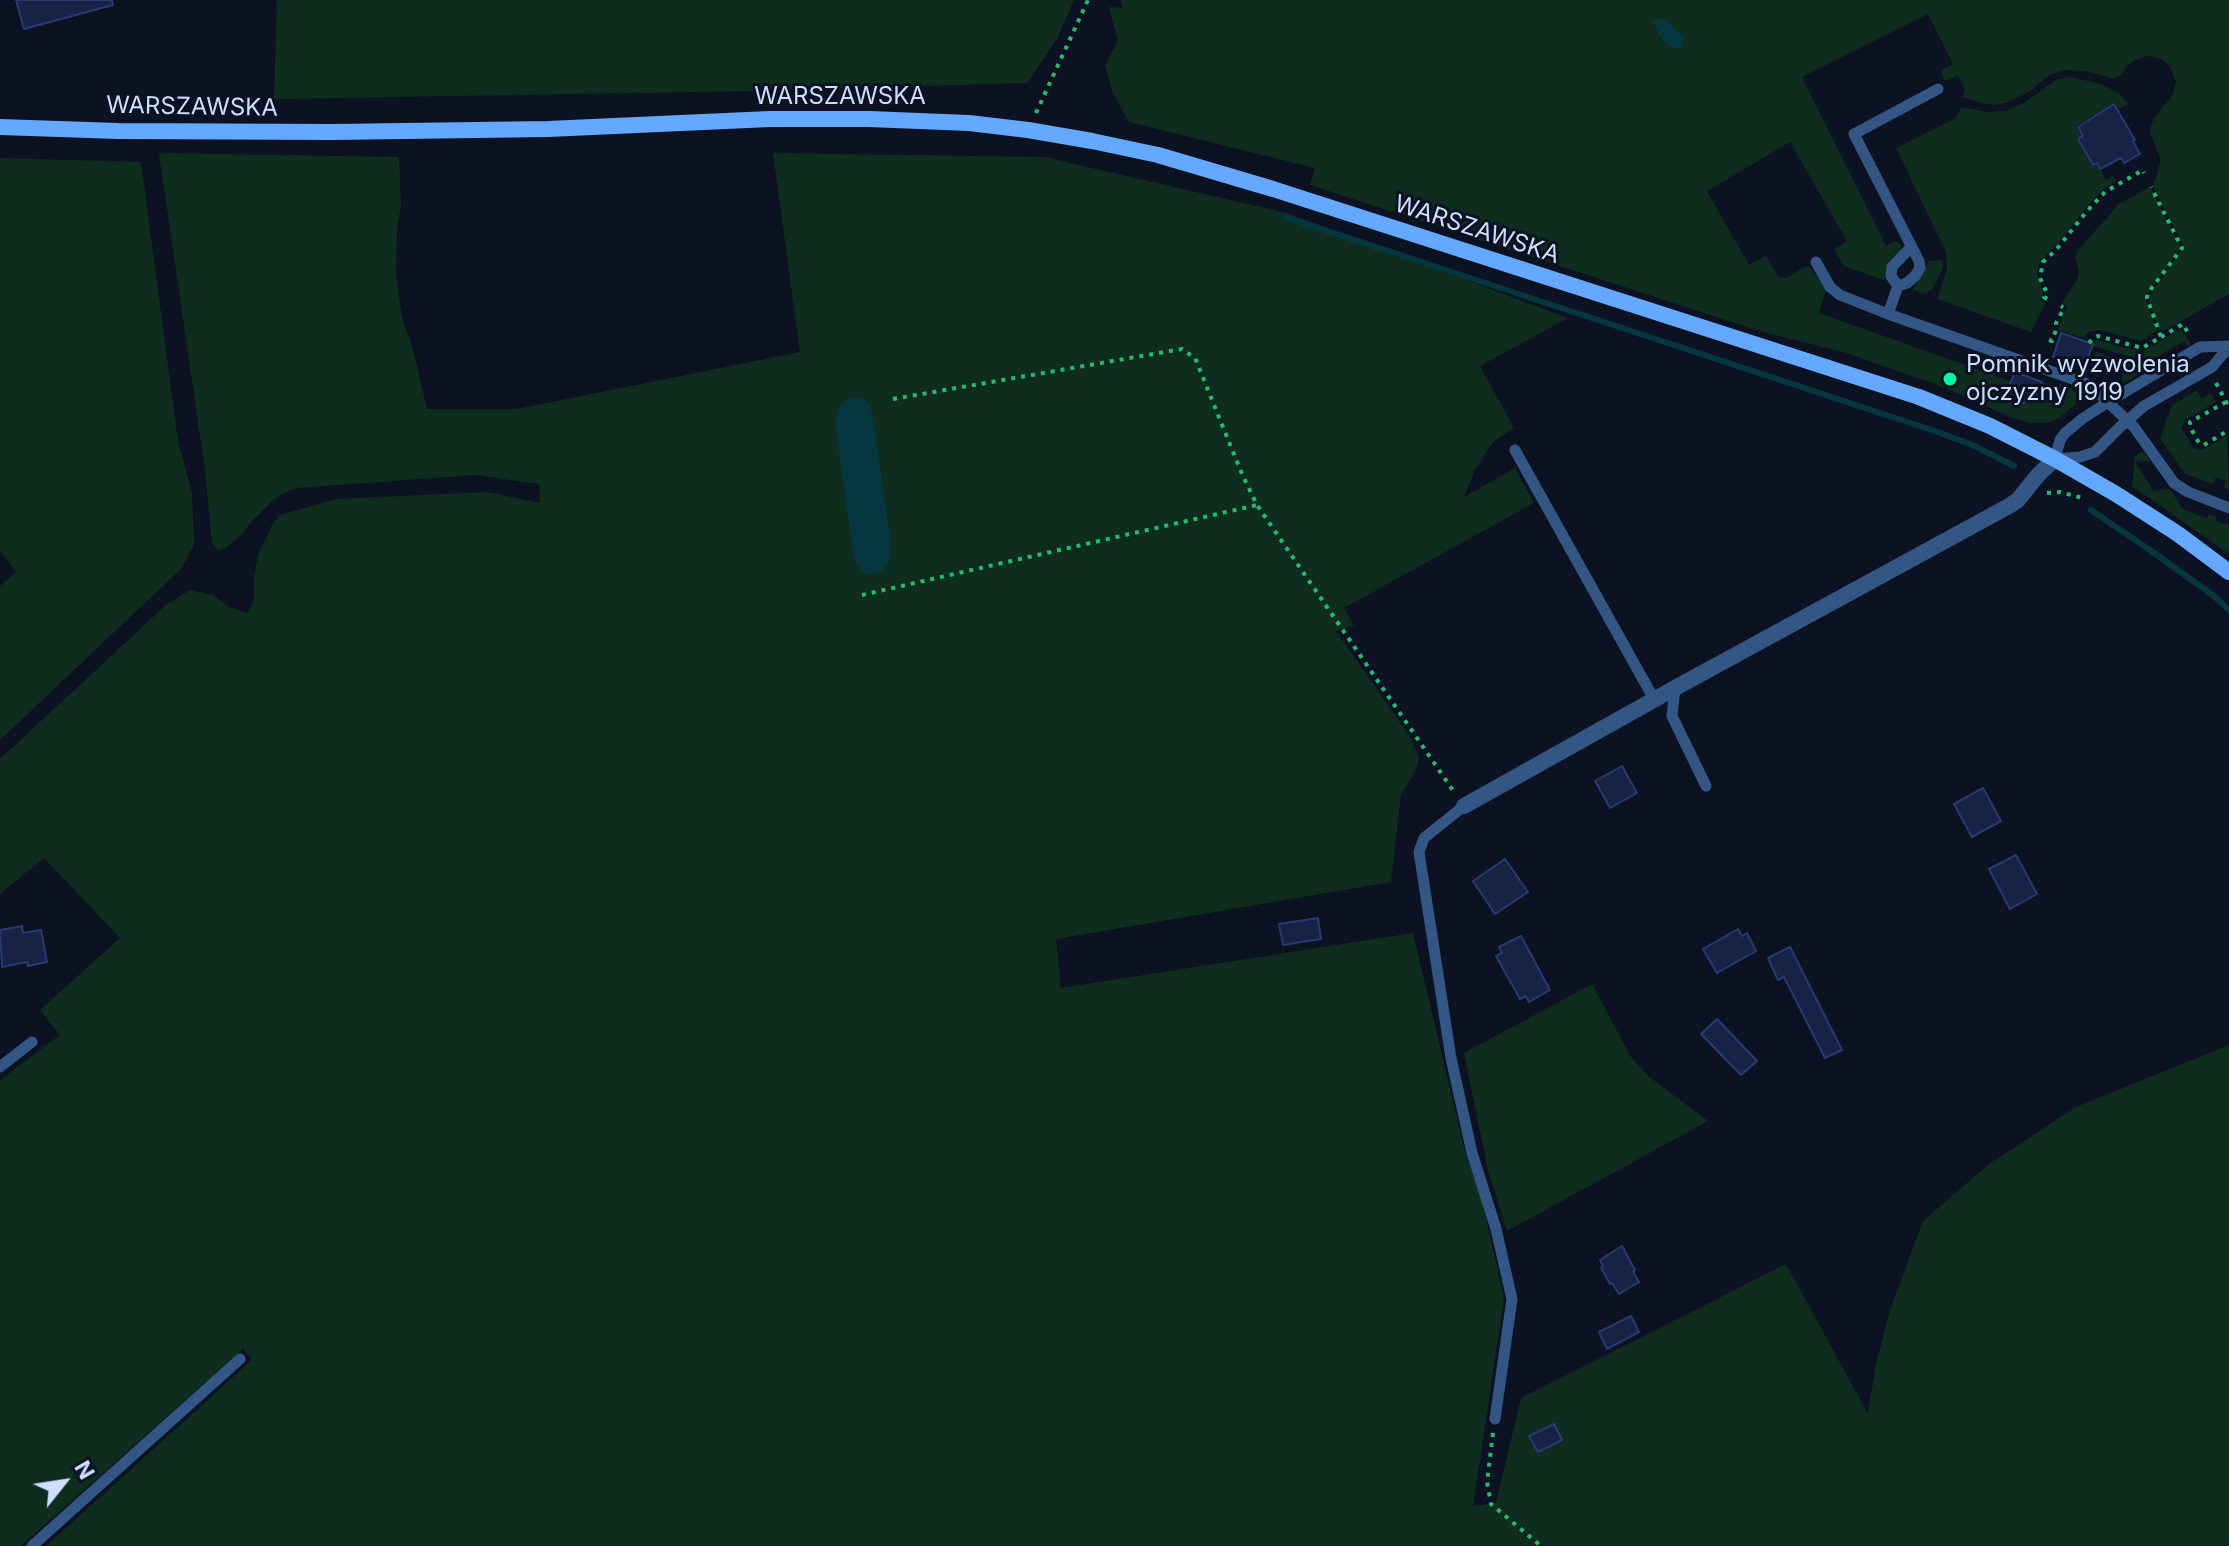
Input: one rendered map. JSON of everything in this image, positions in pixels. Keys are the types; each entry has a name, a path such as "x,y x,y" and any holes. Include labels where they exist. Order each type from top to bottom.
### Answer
{"main road":[{"name":"WARSZAWSKA","path":"0,127 332,132 548,129 798,119 969,123 1028,130 1158,155 1858,376 1956,411 2055,459 2116,494 2229,572"}],"street":[{"path":"1464,806 1995,514 2021,496 2055,459"}],"lane":[{"path":"1888,314 1898,286 1910,281 1920,268 1918,258 1854,134 1938,89"},
{"path":"1898,286 1891,276 1892,267 1911,247"},
{"path":"1816,262 1830,287 1837,293 1888,314 2079,380 2095,389 2140,434 2178,487 2229,508"},
{"path":"2229,346 2212,367 2155,399 2127,420 2095,452 2055,459 2065,433 2108,402 2200,347 2229,346"},
{"path":"1515,450 1654,699"},
{"path":"1675,688 1672,716 1706,786"},
{"path":"1464,806 1424,838 1419,852 1451,1058 1469,1140 1496,1229 1512,1299 1495,1419"},
{"path":"0,1067 32,1042"},
{"path":"32,1546 240,1359"}],"path":[{"path":"1028,130 1088,0"},
{"path":"2047,299 2040,278 2043,262 2105,192 2143,170 2144,173"},
{"path":"2151,187 2182,248 2148,293 2161,337"},
{"path":"2049,340 2052,341 2064,308 2061,306"},
{"path":"2089,343 2098,336 2142,348 2183,324 2193,343"},
{"path":"893,399 1182,349 1195,358 1257,505 1464,806"},
{"path":"2216,383 2228,404 2190,422 2190,427 2199,443 2204,445 2229,430"},
{"path":"2021,496 2060,492 2096,505"},
{"path":"862,595 1257,505"},
{"path":"1495,1419 1487,1482 1491,1504 1541,1546"}],"shaded area":[{"path":"277,0 1074,0 1057,39 1027,83 274,99"},
{"path":"1120,0 2229,0 2229,294 2166,330 2159,330 2149,301 2151,293 2184,247 2153,186 2161,160 2150,127 2172,96 2176,82 2170,66 2155,57 2135,60 2115,79 2085,71 2065,70 2049,75 2030,91 2009,102 1995,105 1981,103 1963,97 1965,90 1958,75 1944,80 1941,70 1953,64 1928,14 1802,77 1886,246 1896,241 1901,244 1901,251 1888,266 1884,280 1844,266 1834,249 1847,241 1790,142 1707,191 1749,265 1766,256 1782,278 1810,267 1826,290 1819,313 2010,381 2003,401 2018,407 2038,397 2043,382 2070,387 2076,393 2076,404 2059,418 2046,423 2029,423 1941,386 1843,352 1763,332 1310,185 1315,168 1129,122 1113,93 1105,65 1118,40 1109,7 1123,8"},
{"path":"1660,18 1676,29 1683,39 1682,48 1672,48 1664,42 1653,22"},
{"path":"2070,77 2101,84 2119,93 2128,104 2119,109 2115,103 2076,126 2082,136 2077,139 2092,166 2097,164 2106,180 2113,176 2116,182 2090,203 2040,262 2037,272 2043,293 2040,300 2045,303 2031,332 1937,299 1947,270 1946,252 1896,148 1956,118 1961,107 1987,112 2006,111 2024,103 2056,80"},
{"path":"159,153 399,157 401,205 396,272 402,318 427,409 517,409 800,352 773,153 1044,157 1287,213 1568,318 1480,366 1514,428 1494,441 1474,472 1464,497 1515,468 1534,503 1344,608 1354,625 1336,631 1409,735 1419,758 1415,772 1401,794 1391,882 1056,939 1061,988 1413,933 1465,1152 1481,1195 1504,1299 1473,1506 1496,1503 1521,1398 1786,1264 1868,1414 1876,1364 1890,1310 1923,1221 1989,1164 2076,1107 2229,1045 2229,1546 46,1546 252,1360 243,1349 21,1546 0,1546 0,1080 60,1035 40,1010 120,938 44,858 0,894 0,759 166,605 190,590 213,595 229,607 248,613 254,600 258,555 280,515 337,499 487,492 540,503 539,484 474,475 297,488 272,501 242,534 218,551 212,543 205,470"},
{"path":"0,158 141,162 178,441 192,494 194,545 181,569 0,740 0,586 16,572 0,550"},
{"path":"2150,187 2180,245 2145,298 2157,331 2141,341 2100,330 2088,332 2083,338 2058,330 2067,306 2062,303 2078,278 2075,258 2079,249 2119,204"},
{"path":"1943,260 1943,268 1933,288 1926,294 1913,290 1929,261"},
{"path":"2181,329 2191,344 2188,346 2184,341 2149,362 2093,346 2096,340 2142,352"},
{"path":"2096,352 2138,364 2142,372 2121,384 2124,368 2104,363 2103,374 2090,369"},
{"path":"2197,390 2202,399 2211,393 2216,402 2185,420 2182,428 2193,448 2202,450 2227,436 2229,490 2224,488 2226,481 2216,477 2213,484 2185,474 2160,438 2172,405"},
{"path":"852,397 864,399 870,406 890,538 889,564 879,572 865,575 854,559 836,428 839,406"},
{"path":"2145,453 2150,461 2135,462 2154,491 2170,489 2183,509 2206,518 2210,514 2217,517 2216,521 2229,525 2229,554 2132,486 2135,456"},
{"path":"1592,984 1631,1057 1647,1075 1708,1121 1507,1231 1488,1170 1464,1053"}],"building":[{"path":"16,0 112,0 113,5 24,29"},
{"path":"2114,104 2140,154 2124,163 2121,158 2100,169 2097,163 2093,165 2078,139 2083,136 2078,127"},
{"path":"2061,333 2093,344 2084,368 2053,357"},
{"path":"2015,372 2042,382 2037,396 2018,406 2003,400"},
{"path":"1622,766 1637,793 1610,808 1595,781"},
{"path":"1983,788 2001,821 1972,837 1954,804"},
{"path":"2016,855 2037,894 2010,909 1989,869"},
{"path":"1505,859 1528,892 1495,914 1473,881"},
{"path":"1318,918 1321,939 1283,945 1279,924"},
{"path":"22,926 23,933 41,930 47,962 2,967 0,930"},
{"path":"1738,929 1742,936 1747,933 1756,951 1717,973 1703,949"},
{"path":"1521,936 1550,990 1529,1002 1526,996 1520,999 1496,956 1502,953 1499,947"},
{"path":"1790,947 1842,1050 1825,1058 1784,977 1778,980 1768,958"},
{"path":"1717,1019 1757,1061 1741,1075 1701,1034"},
{"path":"1622,1246 1639,1282 1619,1294 1601,1268 1600,1260"},
{"path":"1631,1316 1639,1332 1607,1349 1599,1332"},
{"path":"1554,1424 1562,1440 1538,1452 1529,1436"}],"waterway":[{"path":"1285,217 1935,431 2014,466"},
{"path":"2091,510 2214,596 2229,610"}],"place":[{"name":"Pomnik wyzwolenia ojczyzny 1919","path":"1950,379"}]}
